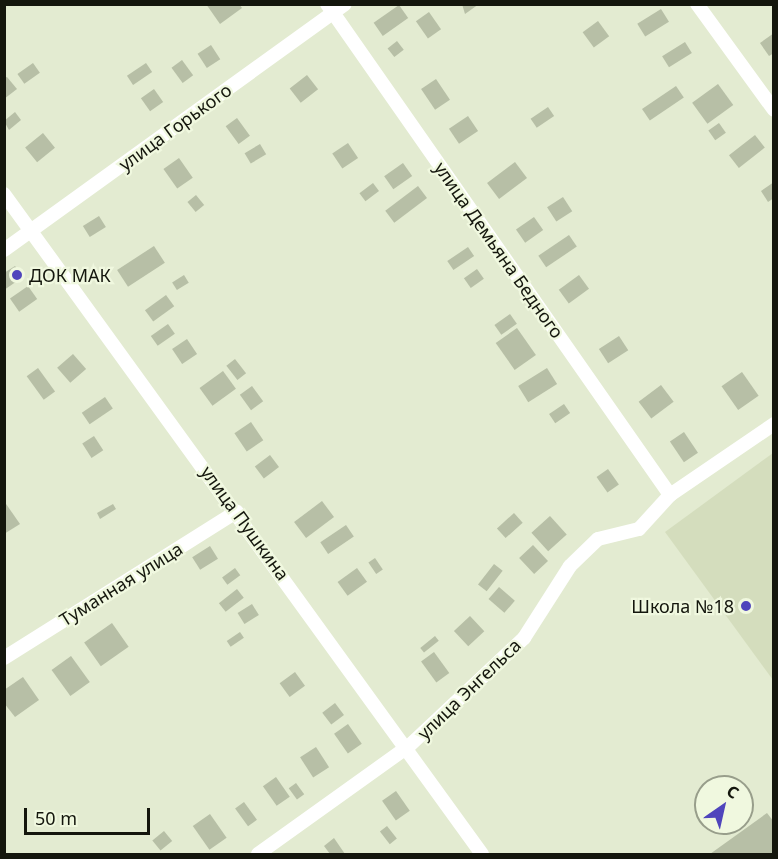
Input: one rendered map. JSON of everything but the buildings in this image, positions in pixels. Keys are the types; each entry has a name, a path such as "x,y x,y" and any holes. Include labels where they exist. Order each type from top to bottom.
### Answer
{"street":[{"name":"улица Горького","path":"4,250 330,9 345,4"},
{"path":"698,4 772,104"},
{"name":"улица Демьяна Бедного","path":"330,9 670,495"},
{"name":"улица Пушкина","path":"4,194 409,746 482,855"},
{"name":"улица Энгельса","path":"258,855 409,746 524,638 570,566 591,546 639,529 670,495 774,424"},
{"name":"Туманная улица","path":"4,658 237,511"}],"shaded area":[{"name":"Школа №18","path":"773,453 773,680 665,532"}],"place":[{"name":"ДОК МАК","path":"17,275"},
{"name":"Школа №18","path":"746,606"}]}
